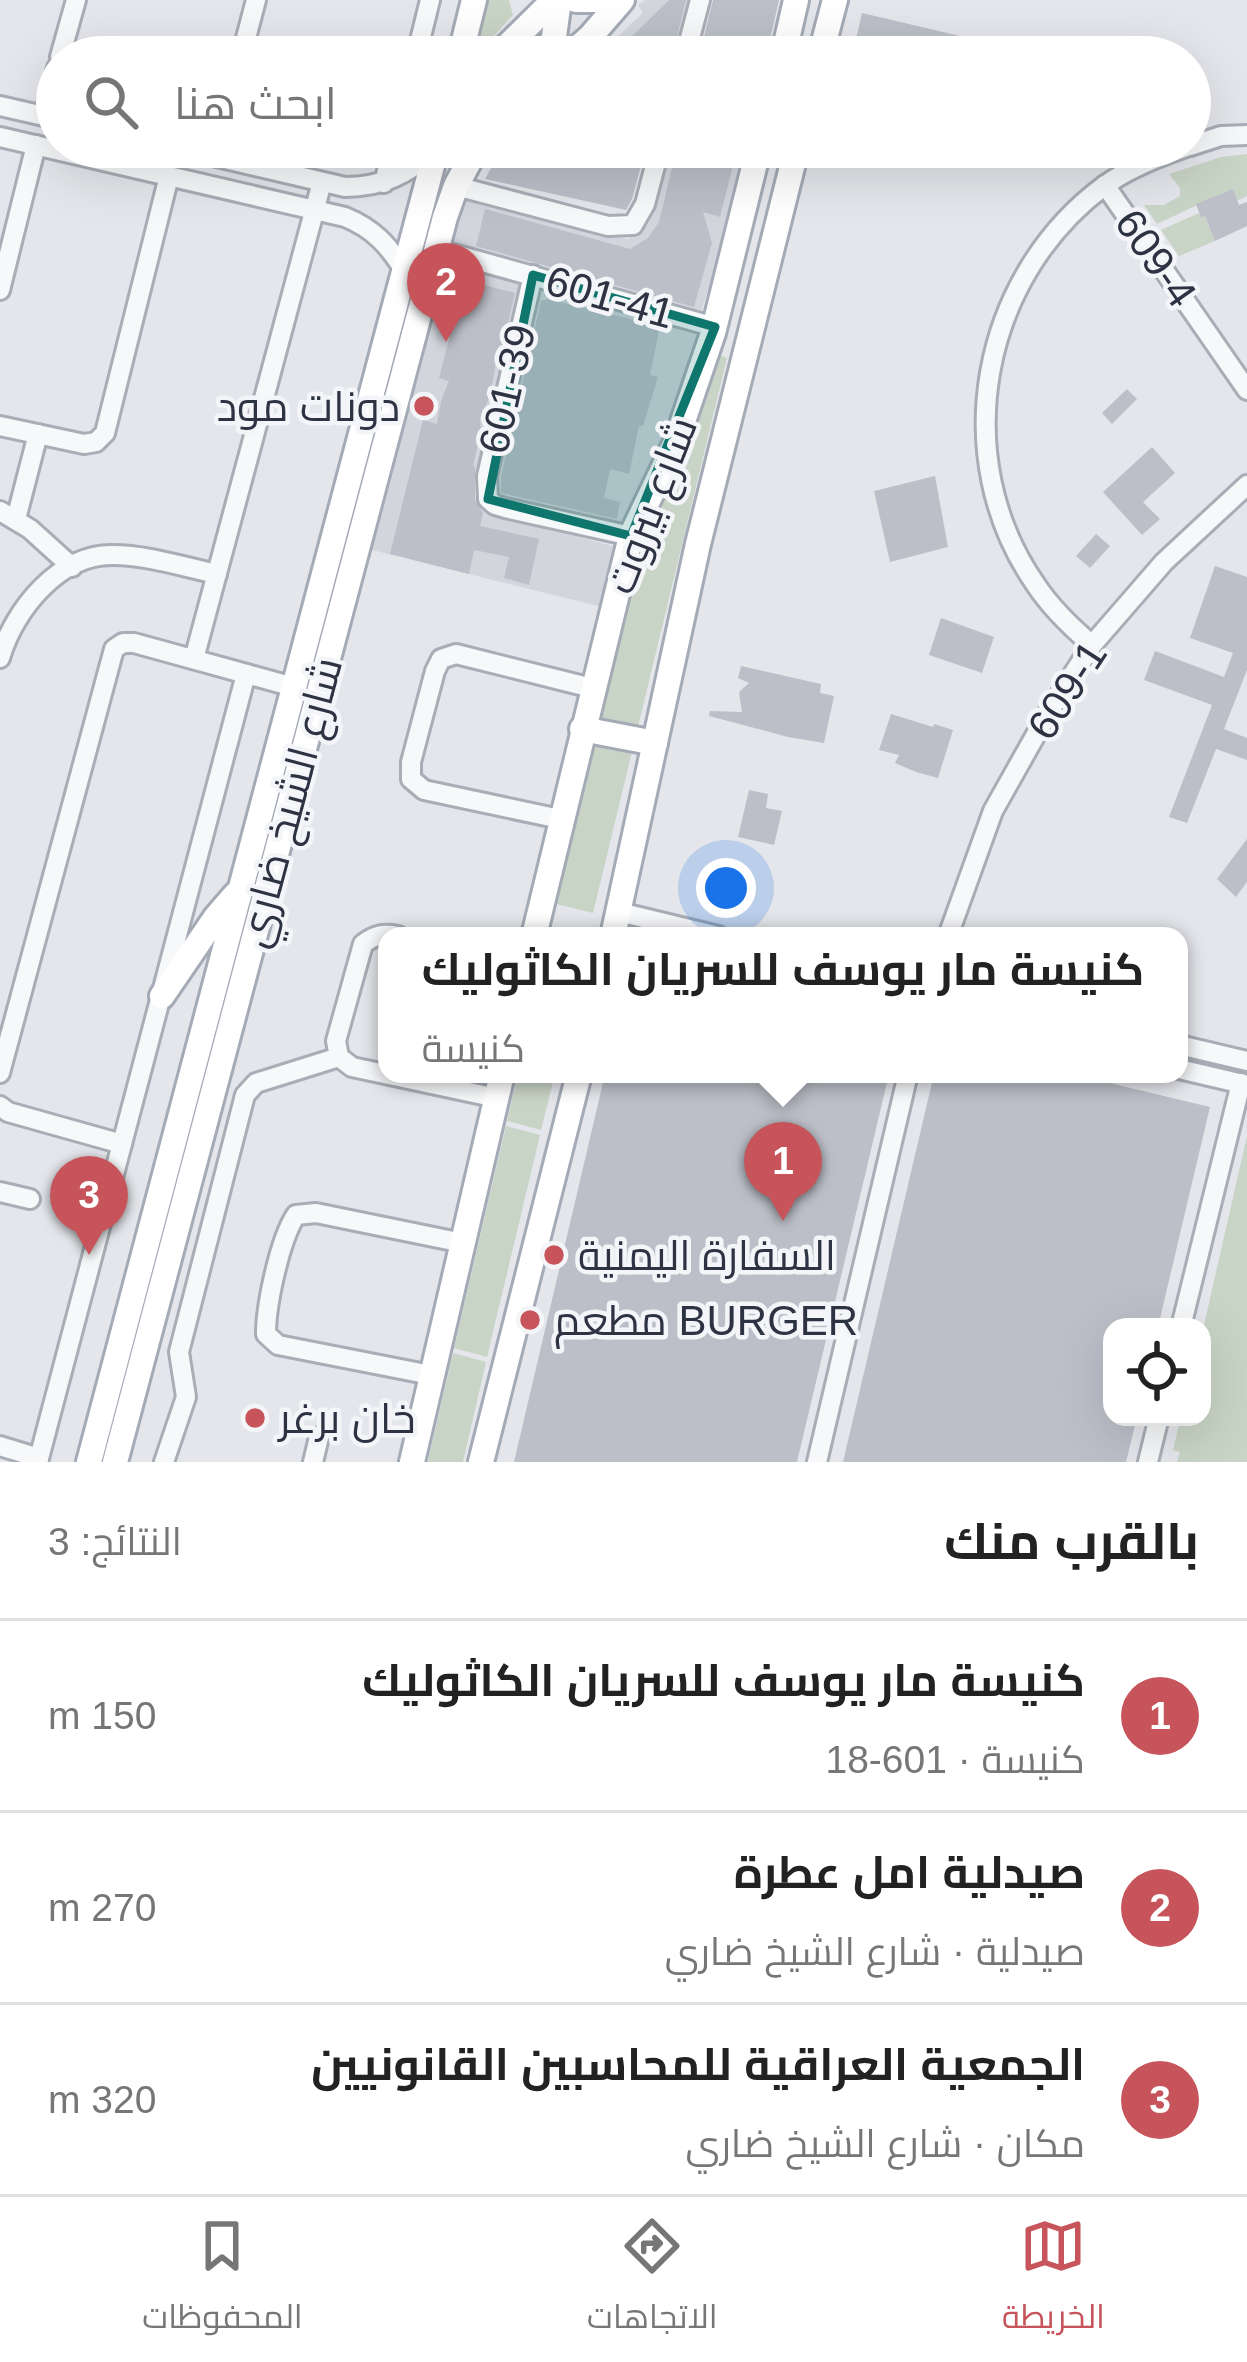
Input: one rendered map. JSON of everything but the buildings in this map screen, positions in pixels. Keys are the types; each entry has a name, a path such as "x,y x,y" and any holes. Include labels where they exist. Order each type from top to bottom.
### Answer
{"main road":[{"path":"465,36 474,0"},
{"path":"518,36 556,0"},
{"path":"554,36 556,0"},
{"path":"576,0 603,0"},
{"path":"591,36 622,0"},
{"path":"788,36 796,0"},
{"path":"826,36 835,0"},
{"name":"شارع الشيخ ضاري","path":"89,1462 432,168"},
{"name":"شارع الشيخ ضاري","path":"116,1462 436,249 466,168"},
{"name":"شارع بيروت","path":"536,927 631,536 676,442 715,326 754,168"},
{"name":"شارع بيروت","path":"618,927 698,544 792,168"},
{"path":"582,729 655,743"},
{"path":"162,996 240,888"},
{"path":"481,1462 577,1083"},
{"path":"412,1462 500,1086"}],"street":[{"path":"66,36 76,0"},
{"path":"247,36 256,0"},
{"path":"421,36 430,0"},
{"path":"691,36 700,0"},
{"path":"0,106 36,115"},
{"path":"1211,139 1247,135"},
{"path":"0,136 36,145 0,290"},
{"path":"135,168 364,225 380,237 404,270"},
{"path":"207,185 212,168"},
{"path":"273,168 345,187 383,183 415,168"},
{"path":"383,183 387,168"},
{"path":"456,186 622,227 633,225 645,204 654,168"},
{"path":"1091,645 1036,586 999,512 989,473 986,391 1000,331 1024,275 1076,211 1135,168"},
{"path":"0,426 84,444 105,434 169,176"},
{"path":"194,659 322,182"},
{"name":"609-4","path":"1106,185 1247,390"},
{"name":"601-41","path":"436,249 715,326"},
{"name":"601-39","path":"533,275 487,476 488,499 505,508 631,536"},
{"path":"38,434 8,515 45,540 72,567"},
{"name":"609-1","path":"951,927 993,811 1091,645 1164,562 1247,485"},
{"path":"0,658 9,632 29,601 72,567 94,557 118,555 217,574"},
{"path":"0,1073 111,654 129,642 294,687"},
{"path":"560,819 424,790 411,779 411,762 441,659 456,654 592,688"},
{"path":"0,1446 39,1460 245,674"},
{"path":"378,936 363,944 336,1040 339,1057 352,1067 378,1070"},
{"path":"1188,1047 1247,1059"},
{"path":"167,1452 186,1397 179,1352 245,1095 256,1083 339,1057"},
{"path":"1183,1318 1244,1084 1188,1071"},
{"path":"817,1462 906,1083"},
{"path":"0,1106 122,1144"},
{"path":"0,1192 30,1199"},
{"path":"431,1375 278,1345 266,1334 286,1229 296,1215 316,1213 463,1243"},
{"path":"1148,1462 1157,1426"},
{"path":"313,1462 319,1437"}],"highlighted area":[{"path":"533,275 715,327 631,536 488,499"}],"shaded area":[{"path":"645,0 692,0 682,36 618,36 643,13 638,5"},
{"path":"665,168 744,168 701,313 695,316 450,244 466,200 627,239 639,234 655,209"},
{"path":"452,258 523,279 475,494 482,507 498,517 621,548 606,608 368,549 446,261"},
{"path":"539,287 703,328 665,446 626,537 487,498"}],"green space":[{"path":"484,0 509,0 513,15 494,36 475,36"},
{"path":"1247,154 1247,196 1232,203 1227,191 1157,224 1144,205 1164,205 1180,196 1169,174 1211,168 1211,160"},
{"path":"1199,213 1205,216 1215,241 1179,256 1161,230"},
{"path":"717,354 727,358 593,913 557,904 635,570 680,462"},
{"path":"516,1083 553,1083 541,1130 507,1121"},
{"path":"506,1126 540,1135 487,1357 454,1348"},
{"path":"1247,1136 1247,1462 1177,1462 1180,1452 1173,1450 1179,1426 1211,1426 1211,1318 1206,1318"},
{"path":"453,1353 486,1362 463,1462 428,1462"}],"place":[{"name":"صيدلية امل عطرة","path":"446,342"},
{"name":"دونات مود","path":"424,406"},
{"name":"كنيسة مار يوسف للسريان الكاثوليك","path":"783,1221"},
{"name":"الجمعية العراقية للمحاسبين القانونيين","path":"89,1255"},
{"name":"السفارة اليمنية","path":"554,1255"},
{"name":"مطعم BURGER","path":"530,1320"},
{"name":"خان برغر","path":"255,1418"}]}
